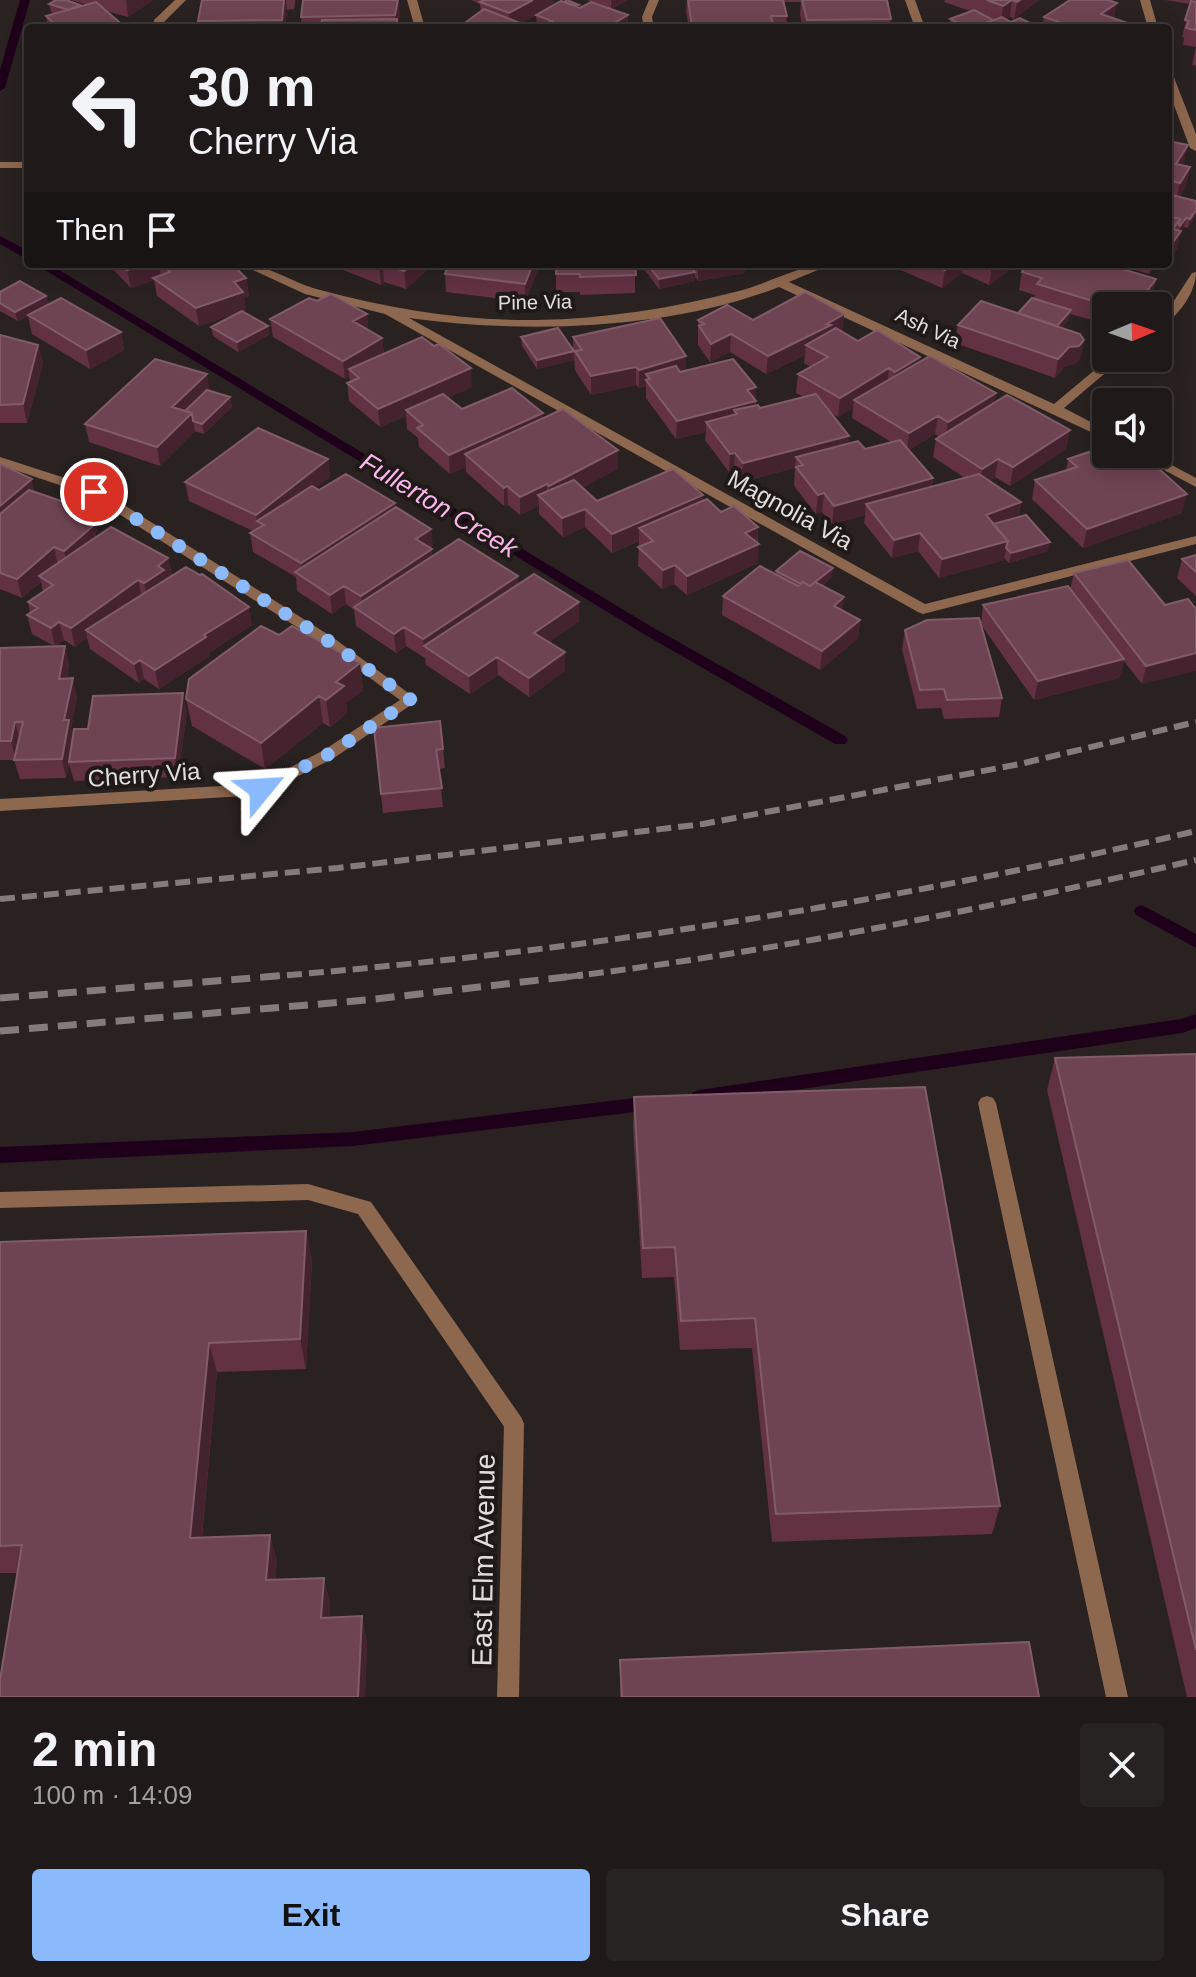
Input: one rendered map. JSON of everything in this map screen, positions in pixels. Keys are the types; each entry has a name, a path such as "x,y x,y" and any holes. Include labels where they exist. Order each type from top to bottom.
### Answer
{"street":[{"path":"158,24 181,0"},
{"path":"412,0 419,24"},
{"path":"648,24 647,17 654,0"},
{"path":"910,0 919,24"},
{"path":"1145,0 1152,24"},
{"path":"1172,85 1196,148"},
{"path":"2,165 24,165"},
{"name":"Pine Via","path":"254,268 279,281 390,312 486,323 583,322 691,306 783,284 817,268"},
{"path":"1172,312 1196,276"},
{"name":"Ash Via","path":"783,284 1092,428"},
{"name":"Magnolia Via","path":"390,312 923,609 1196,540"},
{"path":"1055,409 1100,372"},
{"name":"Cherry Via","path":"0,461 94,492 330,642 411,700 329,754 261,789 0,805"},
{"path":"1168,468 1196,483"},
{"path":"987,1103 1117,1697"},
{"name":"East Elm Avenue","path":"0,1200 308,1192 364,1208 514,1424 508,1697"}],"building":[{"path":"56,0 80,5 69,10 49,4"},
{"path":"202,0 284,0 282,20 198,21"},
{"path":"303,0 398,0 395,15 301,17"},
{"path":"533,0 509,13 480,2"},
{"path":"688,0 783,0 787,16 771,16 773,24 692,24"},
{"path":"802,0 887,0 891,19 807,20"},
{"path":"987,0 1012,0 1003,6"},
{"path":"1070,0 1108,0 1117,3 1101,14 1130,24 1064,24 1044,17"},
{"path":"561,1 580,8 591,2 628,15 616,22 621,24 545,24 552,21 536,15"},
{"path":"1191,1 1196,2 1196,30 1186,28 1189,21 1185,20"},
{"path":"96,2 121,24 55,24 46,16"},
{"path":"484,9 523,24 463,24"},
{"path":"974,10 993,20 986,24 960,24 950,19"},
{"path":"1002,17 1011,22 1020,18 1032,24 988,24 986,23"},
{"path":"397,19 397,24 321,24 322,20"},
{"path":"1172,142 1188,145 1176,164 1190,167 1180,183 1172,181"},
{"path":"1172,195 1196,201 1196,210 1190,219 1186,218 1180,226 1180,219 1172,217"},
{"path":"1172,217 1180,219 1173,229 1181,231 1172,243"},
{"path":"166,268 236,268 246,278 234,282 243,292 196,308 153,278 170,272"},
{"path":"447,268 531,268 525,284 445,274"},
{"path":"556,268 635,268 636,275 580,277 580,274 556,274"},
{"path":"650,268 692,268 695,272 659,279"},
{"path":"1025,268 1119,268 1156,279 1146,292 1092,292 1092,301 1037,284 1042,278 1022,272"},
{"path":"20,281 46,296 15,312 0,303 0,292"},
{"path":"805,292 844,314 827,324 831,325 768,356 731,334 711,344 699,326 704,324 698,320 727,305 753,320"},
{"path":"331,294 367,314 353,321 382,338 343,361 270,319 309,298 317,301"},
{"path":"61,298 121,332 86,350 28,315"},
{"path":"1032,298 1071,310 1057,326 1018,313"},
{"path":"981,301 1080,334 1084,340 1079,346 1069,347 1058,359 958,325"},
{"path":"242,311 268,326 237,342 211,327"},
{"path":"660,318 686,356 639,370 636,367 591,376 575,351 582,350 573,337"},
{"path":"558,328 574,351 537,360 521,337"},
{"path":"836,328 858,341 877,330 920,357 895,372 889,368 840,398 798,374 828,357 806,345"},
{"path":"0,335 38,345 23,404 0,405"},
{"path":"422,337 434,346 439,344 471,368 378,409 347,383 359,378 349,369"},
{"path":"930,356 996,393 948,422 938,416 909,433 854,400"},
{"path":"155,359 207,374 172,407 192,413 157,447 85,424"},
{"path":"733,359 756,387 747,390 756,401 677,421 646,380 650,379 646,374 676,366 680,372"},
{"path":"512,388 543,413 449,455 417,428 423,425 406,410 443,394 462,409"},
{"path":"207,390 230,397 202,424 193,421 192,413 185,411"},
{"path":"816,394 849,436 743,463 735,453 730,454 706,422 737,414 734,410 758,405 760,408"},
{"path":"1007,395 1070,430 1013,467 998,459 982,469 936,439"},
{"path":"563,409 618,450 549,486 547,484 520,497 507,486 504,488 465,454"},
{"path":"258,428 328,459 256,515 185,482"},
{"path":"900,440 933,478 834,506 824,493 818,495 796,467 803,465 796,457 858,441 865,449"},
{"path":"1092,451 1092,468 1158,468 1187,494 1087,529 1035,480 1077,467 1068,459"},
{"path":"0,464 32,479 0,506"},
{"path":"673,469 703,495 612,534 585,509 562,518 538,495 574,480 597,501"},
{"path":"346,474 395,503 301,563 250,533 264,525 257,521 312,486 319,490"},
{"path":"979,474 1021,502 986,515 1008,541 942,559 920,533 894,540 866,504"},
{"path":"29,490 93,512 83,521 94,525 64,551 54,547 17,579 0,573 0,514"},
{"path":"707,499 721,512 734,506 758,527 745,533 759,544 687,576 675,565 663,570 638,547 653,541 639,528"},
{"path":"396,507 431,529 416,539 432,549 361,596 344,586 330,595 295,572"},
{"path":"1026,515 1050,542 1011,553 1006,548 1008,541 993,524"},
{"path":"111,527 168,558 158,566 164,570 144,583 138,580 71,628 59,622 51,628 27,615 38,608 28,602 53,585 39,576"},
{"path":"459,539 518,576 423,639 404,627 394,634 354,607"},
{"path":"800,551 833,568 810,586 776,571"},
{"path":"1196,555 1196,572 1182,559"},
{"path":"1128,560 1165,605 1188,599 1196,609 1196,653 1146,666 1074,573"},
{"path":"760,566 798,586 803,582 810,586 815,582 844,597 834,606 860,620 822,651 723,596"},
{"path":"186,567 202,574 249,607 155,670 140,660 134,664 86,630"},
{"path":"534,574 579,602 534,633 565,652 529,678 497,657 469,676 424,646"},
{"path":"1068,586 1124,659 1038,681 983,605"},
{"path":"979,618 1002,698 947,700 944,689 920,690 905,630 927,620"},
{"path":"261,626 279,635 292,626 360,663 336,682 344,686 326,700 319,696 261,743 186,699 189,679"},
{"path":"65,646 59,679 73,678 64,720 69,720 62,759 14,760 23,722 15,722 11,741 0,741 0,648"},
{"path":"183,693 175,758 69,762 74,729 88,729 93,696"},
{"path":"440,721 443,749 436,750 442,788 381,794 374,728"},
{"path":"1196,1054 1196,1650 1055,1058"},
{"path":"925,1087 1000,1506 776,1514 755,1318 681,1321 675,1247 643,1248 634,1097"},
{"path":"306,1231 300,1339 209,1343 190,1538 270,1535 266,1580 324,1578 321,1618 362,1616 358,1697 0,1697 0,1680 22,1545 0,1546 0,1242"},
{"path":"1029,1642 1039,1697 622,1697 620,1660"}],"waterway":[{"name":"Fullerton Creek","path":"0,88 25,0"},
{"name":"Fullerton Creek","path":"0,239 24,254"},
{"name":"Fullerton Creek","path":"48,268 647,630 840,740"},
{"name":"Fullerton Creek","path":"1142,911 1196,942"},
{"path":"699,1097 1182,1026 1196,1021"},
{"path":"0,1155 353,1139 652,1103"}],"railway":[{"path":"0,899 338,868 703,824 1020,764 1196,722"},
{"path":"268,977 500,954 734,922 965,881 1196,831"},
{"path":"573,976 883,927 1196,860"},
{"path":"268,977 290,975"},
{"path":"573,976 583,975"},
{"path":"0,1031 367,1000 573,976"},
{"path":"567,977 573,976"},
{"path":"0,998 268,977"}],"route":[{"path":"94,492 330,642 411,700 329,754 261,789"}]}
